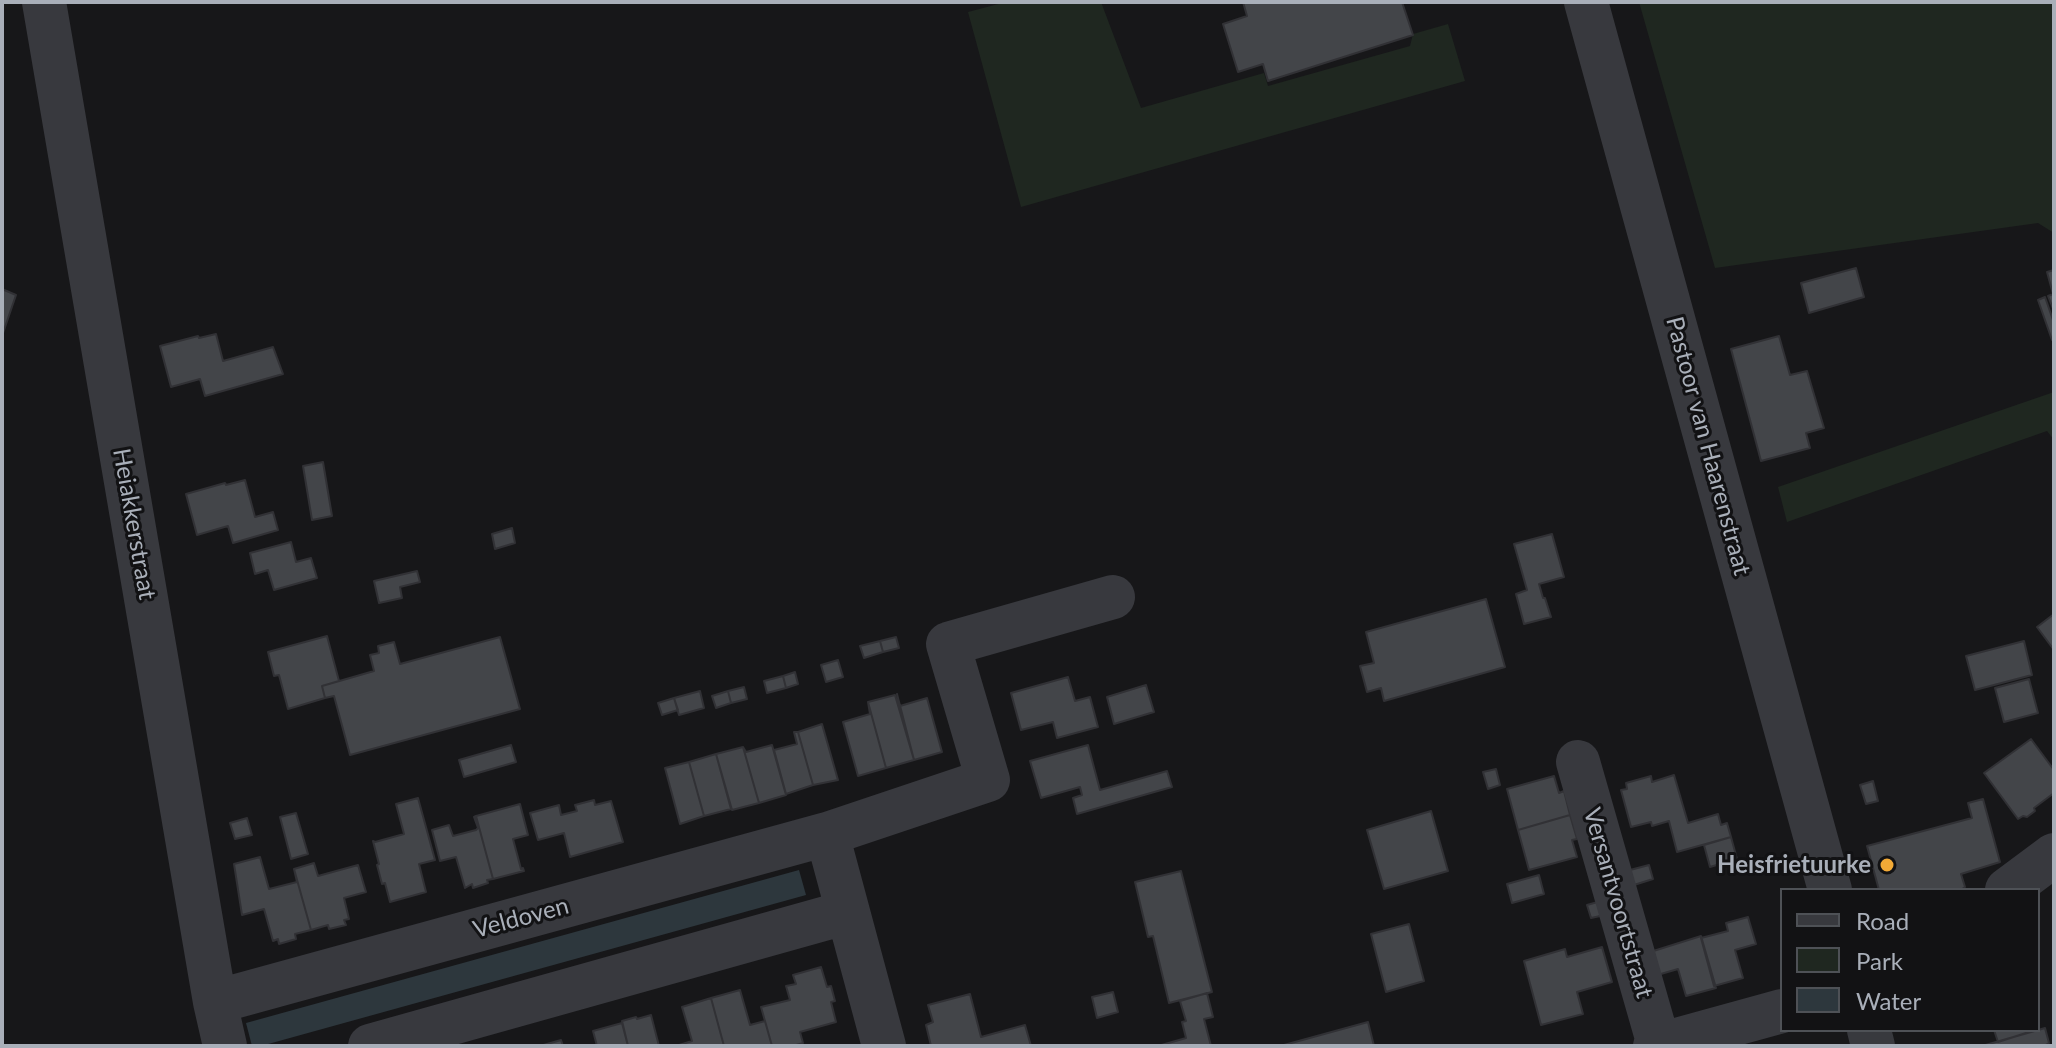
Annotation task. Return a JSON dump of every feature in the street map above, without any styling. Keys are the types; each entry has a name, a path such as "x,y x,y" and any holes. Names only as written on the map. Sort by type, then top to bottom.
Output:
{"street":[{"name":"Heiakkerstraat","path":"44,2 225,1046"},
{"name":"Pastoor van Haarenstraat","path":"1586,2 1829,888"},
{"name":"Veldoven","path":"215,1002 827,834 988,780 948,644 1113,597"},
{"name":"Versantvoortstraat","path":"1578,762 1657,1046 1780,1012"},
{"path":"827,834 884,1046"},
{"path":"2010,888 2054,855"},
{"path":"370,1046 848,912"}],"green space":[{"path":"1006,2 1101,2 1141,108 1264,73 1268,86 1410,46 1413,34 1448,24 1465,81 1021,207 968,12"},
{"path":"1639,2 2054,2 2054,233 2038,223 1715,268"},
{"path":"2054,392 2054,440 2047,431 1787,522 1778,487"}],"water":[{"path":"799,870 806,895 252,1046 246,1023"}],"building":[{"path":"1243,2 1402,2 1413,35 1268,81 1263,64 1238,72 1223,24 1247,16"},
{"path":"1856,268 1864,297 1809,313 1801,283"},
{"path":"2054,270 2054,311 2048,296 2053,294 2047,272"},
{"path":"2,289 16,295 2,336"},
{"path":"2045,297 2054,323 2054,340 2038,300"},
{"path":"216,334 223,361 273,347 283,374 205,396 200,379 171,387 160,346"},
{"path":"1779,336 1790,375 1807,371 1824,428 1806,433 1810,448 1761,461 1731,349"},
{"path":"323,462 332,516 312,520 303,466"},
{"path":"245,480 255,517 273,512 278,530 233,543 228,526 197,535 186,494"},
{"path":"512,528 515,543 495,549 492,534"},
{"path":"1552,534 1564,577 1539,584 1551,617 1524,624 1516,594 1527,590 1514,544"},
{"path":"291,542 296,562 311,558 317,578 274,590 268,570 255,574 250,553"},
{"path":"417,571 420,582 400,587 402,598 379,603 374,581"},
{"path":"1486,599 1505,667 1384,701 1381,688 1367,692 1360,666 1374,663 1366,632"},
{"path":"2054,614 2054,650 2037,627"},
{"path":"327,636 339,681 322,686 325,698 288,709 279,675 274,676 268,652"},
{"path":"500,637 520,709 350,755 334,696 325,698 322,686 374,671 370,655 379,653 378,646 394,642 400,664"},
{"path":"896,637 899,648 883,652 880,641"},
{"path":"880,641 883,652 864,658 860,646"},
{"path":"2024,641 2032,675 1975,690 1966,656"},
{"path":"838,660 843,677 826,682 821,665"},
{"path":"795,672 798,684 786,688 783,676"},
{"path":"783,676 786,688 767,693 764,681"},
{"path":"1068,677 1075,701 1090,697 1098,727 1057,738 1053,722 1021,730 1011,693"},
{"path":"2029,679 2038,713 2004,722 1995,688"},
{"path":"1146,685 1154,712 1114,724 1107,697"},
{"path":"744,687 747,699 731,703 728,691"},
{"path":"700,691 704,708 679,715 674,698"},
{"path":"728,691 731,703 716,708 712,696"},
{"path":"895,695 914,760 886,768 868,702"},
{"path":"674,698 678,710 662,715 658,703"},
{"path":"927,698 942,752 914,760 900,706"},
{"path":"868,702 886,768 858,776 843,722 870,714"},
{"path":"822,724 838,780 813,785 798,732"},
{"path":"794,732 798,732 813,785 786,794 774,750 797,744"},
{"path":"2031,739 2054,770 2054,793 2027,817 2018,819 1984,773"},
{"path":"511,745 516,762 464,777 459,760"},
{"path":"772,745 786,795 759,803 743,747 746,752"},
{"path":"1088,745 1100,790 1167,771 1172,787 1077,814 1073,798 1082,795 1080,787 1041,798 1030,761"},
{"path":"743,747 759,803 732,810 716,754"},
{"path":"716,754 731,809 704,816 689,762"},
{"path":"689,762 704,816 680,824 665,768"},
{"path":"1496,769 1500,785 1488,789 1483,772"},
{"path":"1674,775 1688,823 1718,814 1721,825 1727,823 1731,837 1677,852 1669,821 1631,827 1621,790 1627,789 1626,783 1651,776 1652,782"},
{"path":"1554,776 1559,793 1564,791 1570,815 1518,830 1507,789"},
{"path":"1873,781 1878,801 1866,804 1860,785"},
{"path":"418,798 435,860 419,864 426,892 390,902 385,883 382,884 373,841 404,834 396,804"},
{"path":"1983,799 2000,862 1961,874 1964,888 1878,888 1867,846 1972,818 1968,803"},
{"path":"594,800 595,805 611,801 623,842 570,857 564,833 538,840 530,813 559,805 561,815 577,811 575,805"},
{"path":"520,804 528,835 513,839 524,871 493,879 476,816"},
{"path":"1431,811 1448,871 1384,889 1367,830"},
{"path":"296,813 308,854 291,859 280,817"},
{"path":"1570,815 1577,839 1572,840 1577,857 1529,870 1518,830"},
{"path":"476,816 493,879 473,888 472,884 465,888 456,857 440,861 432,830 449,825 453,836 476,830"},
{"path":"247,818 252,835 235,839 230,823"},
{"path":"1731,837 1737,859 1710,867 1704,845"},
{"path":"260,857 269,889 297,882 294,869 311,930 295,934 296,939 279,944 278,939 273,941 264,909 242,915 234,864"},
{"path":"314,863 318,876 358,865 366,892 344,898 349,919 344,920 346,925 329,929 328,925 311,930 294,869"},
{"path":"1649,865 1653,879 1634,885 1630,870"},
{"path":"1181,871 1212,992 1169,1003 1153,936 1148,937 1135,882"},
{"path":"1539,875 1544,894 1512,903 1507,884"},
{"path":"1601,901 1605,915 1591,918 1587,905"},
{"path":"1748,917 1756,944 1735,950 1743,978 1714,986 1701,938 1728,931 1726,923"},
{"path":"1409,924 1424,981 1386,992 1371,934"},
{"path":"1701,936 1716,988 1686,996 1678,969 1654,976 1647,953"},
{"path":"1602,947 1612,982 1577,992 1583,1014 1541,1025 1524,961 1565,949 1567,957"},
{"path":"821,967 827,987 831,986 836,1022 800,1032 803,1043 772,1046 761,1007 790,1000 786,986 796,984 793,975"},
{"path":"740,990 750,1025 765,1021 772,1046 724,1046 711,998"},
{"path":"1113,992 1118,1012 1097,1018 1092,997"},
{"path":"1207,993 1213,1017 1204,1019 1211,1046 1158,1046 1186,1038 1182,1022 1186,1021 1180,1001"},
{"path":"970,994 981,1037 1025,1025 1031,1046 931,1046 926,1025 933,1022 928,1005"},
{"path":"711,998 724,1046 676,1046 692,1041 682,1007"},
{"path":"651,1015 659,1046 628,1046 622,1021"},
{"path":"1368,1022 1374,1046 1284,1045"},
{"path":"622,1023 628,1046 597,1046 593,1031"},
{"path":"2045,1028 2049,1043 2044,1046 1982,1046 2040,1032"},
{"path":"1995,1032 2029,1032 1998,1042"},
{"path":"561,1040 563,1046 540,1046"}],"place":[{"name":"Heisfrietuurke","path":"1887,865"}]}
